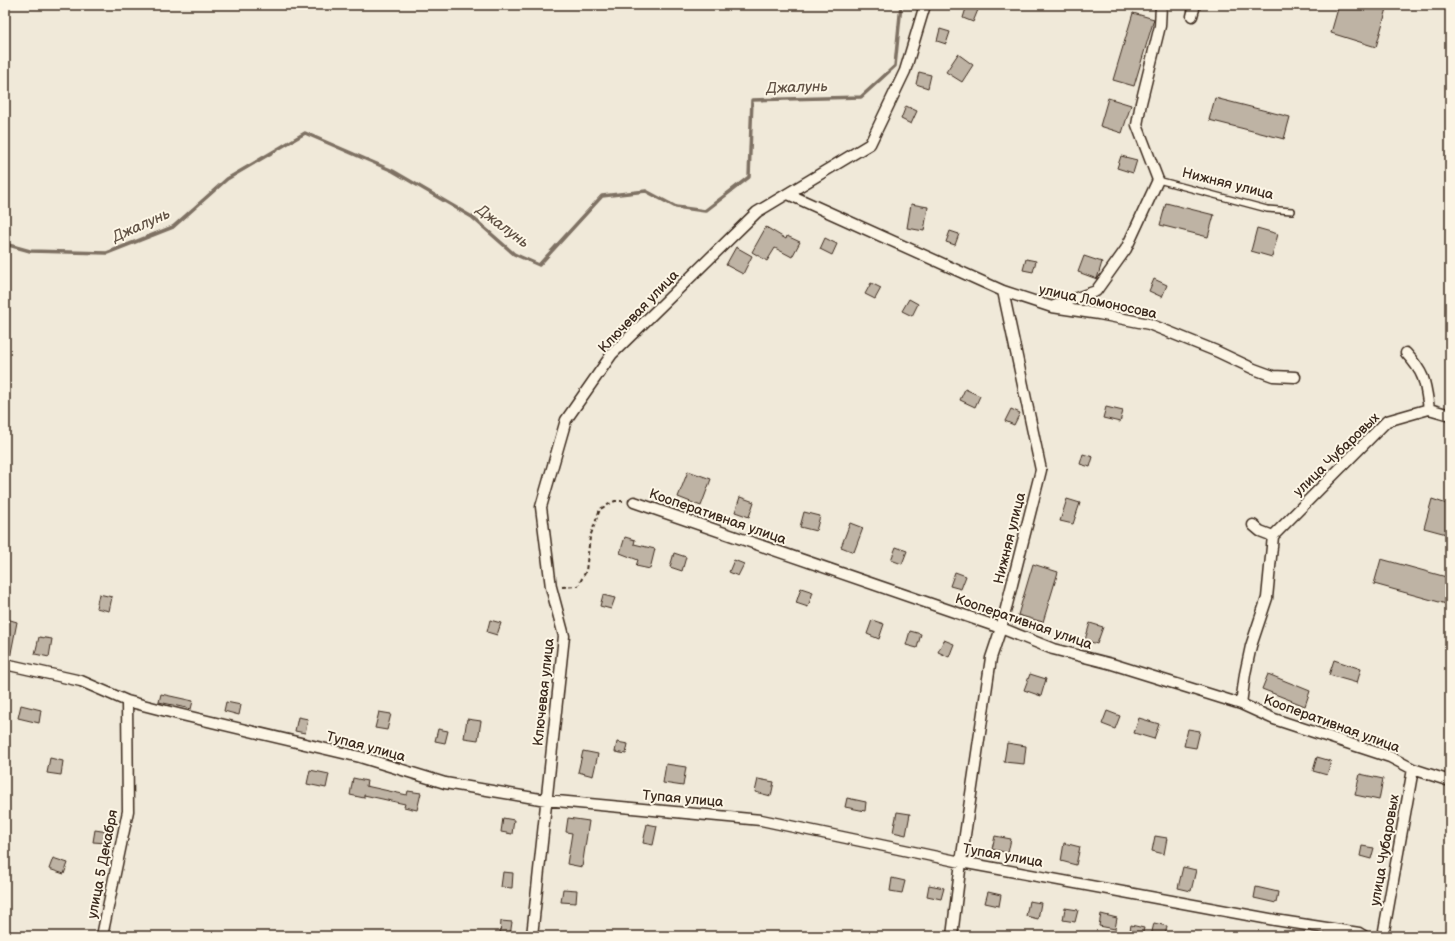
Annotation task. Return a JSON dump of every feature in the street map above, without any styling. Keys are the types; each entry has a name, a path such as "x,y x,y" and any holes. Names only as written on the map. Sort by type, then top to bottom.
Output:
{"street":[{"name":"Ключевая улица","path":"532,936 564,636 551,587 541,507 566,420 612,354 757,212 870,144 905,71 925,5"},
{"path":"1052,307 1096,291 1126,249 1158,180 1137,125 1160,26 1162,5"},
{"path":"1192,16 1195,5"},
{"name":"улица Ломоносова","path":"788,194 1003,291 1052,307 1099,314 1149,324 1216,351 1272,376 1295,377"},
{"name":"Нижняя улица","path":"952,936 961,862 991,658 1041,470 1003,291"},
{"path":"1406,353 1418,366 1425,381 1429,409 1450,415"},
{"name":"улица Чубаровых","path":"1273,536 1387,421 1429,409"},
{"name":"Кооперативная улица","path":"634,502 1000,628 1053,649 1112,664 1241,704 1274,719 1390,757 1413,769 1450,781"},
{"path":"1241,704 1251,646 1267,598 1273,536 1260,531 1253,525"},
{"name":"Тупая улица","path":"5,664 81,681 127,701 360,757 445,783 546,800 761,820 961,862 1275,920 1359,933 1364,936"},
{"name":"улица 5 Декабря","path":"102,936 128,811 127,701"},
{"name":"улица Чубаровых","path":"1383,936 1413,769"}],"lane":[{"name":"Нижняя улица","path":"1158,180 1268,209 1292,211"}],"path":[{"path":"551,587 578,586 586,571 590,537 600,509 615,501 634,502"}],"building":[{"path":"967,5 980,5 973,22 963,18"},
{"path":"1339,5 1388,5 1376,47 1331,33"},
{"path":"1133,13 1154,19 1134,86 1113,80"},
{"path":"940,29 950,32 946,44 937,41"},
{"path":"958,54 973,65 962,82 946,72"},
{"path":"919,72 931,75 928,88 916,84"},
{"path":"1108,98 1131,105 1122,133 1100,126"},
{"path":"1215,98 1290,117 1284,139 1209,120"},
{"path":"906,106 917,111 911,124 901,119"},
{"path":"1121,156 1137,160 1133,173 1117,168"},
{"path":"1166,203 1214,215 1208,237 1160,225"},
{"path":"911,204 928,207 924,231 907,228"},
{"path":"766,227 786,239 787,236 800,242 792,257 775,248 767,261 752,252"},
{"path":"1257,228 1278,234 1272,257 1251,251"},
{"path":"950,231 959,234 955,245 946,242"},
{"path":"825,238 837,244 832,255 820,249"},
{"path":"736,247 752,256 743,274 726,265"},
{"path":"1084,256 1102,262 1097,279 1078,272"},
{"path":"1026,259 1036,261 1033,272 1023,270"},
{"path":"1154,279 1167,285 1162,297 1149,291"},
{"path":"871,283 881,288 875,299 865,294"},
{"path":"909,299 918,304 912,316 902,311"},
{"path":"965,389 980,396 975,407 960,400"},
{"path":"1106,407 1123,411 1120,422 1103,418"},
{"path":"1011,409 1020,413 1014,425 1005,421"},
{"path":"1083,454 1093,457 1090,467 1080,464"},
{"path":"688,471 711,479 701,506 678,497"},
{"path":"740,497 754,502 749,517 735,512"},
{"path":"1067,499 1080,503 1073,524 1060,521"},
{"path":"1432,499 1450,505 1450,535 1424,528"},
{"path":"804,512 820,516 816,531 800,527"},
{"path":"850,523 863,528 854,552 841,547"},
{"path":"625,537 635,540 634,544 655,549 650,569 636,566 638,560 620,553"},
{"path":"896,547 907,551 902,564 891,560"},
{"path":"674,553 686,557 682,571 670,567"},
{"path":"1381,559 1450,578 1450,605 1374,584"},
{"path":"734,560 744,564 738,576 729,572"},
{"path":"1033,564 1058,572 1043,622 1018,615"},
{"path":"955,572 966,576 961,589 950,586"},
{"path":"801,588 813,592 808,607 796,603"},
{"path":"99,594 112,597 109,611 96,608"},
{"path":"603,595 615,598 611,609 600,606"},
{"path":"7,619 17,622 10,658 5,658 5,629"},
{"path":"490,620 501,623 497,635 487,632"},
{"path":"872,620 884,624 879,639 867,634"},
{"path":"1090,623 1103,627 1097,644 1085,640"},
{"path":"910,631 921,634 917,648 906,645"},
{"path":"39,637 52,639 49,657 35,654"},
{"path":"944,640 954,644 949,657 938,652"},
{"path":"1334,660 1361,669 1357,683 1329,675"},
{"path":"1030,674 1046,679 1041,696 1024,690"},
{"path":"1268,674 1310,691 1305,706 1262,689"},
{"path":"161,694 193,701 191,709 159,702"},
{"path":"226,702 241,705 239,715 224,711"},
{"path":"21,705 41,710 39,723 18,718"},
{"path":"1107,711 1120,716 1115,729 1102,724"},
{"path":"379,712 391,714 387,730 375,728"},
{"path":"298,717 308,719 305,733 295,731"},
{"path":"1139,718 1159,724 1154,739 1134,733"},
{"path":"467,719 481,721 478,740 464,738"},
{"path":"438,729 448,731 445,743 435,741"},
{"path":"1188,729 1200,731 1196,748 1184,746"},
{"path":"617,742 628,744 626,754 615,752"},
{"path":"1007,743 1026,746 1024,764 1004,762"},
{"path":"583,751 598,754 593,776 578,772"},
{"path":"1317,757 1331,761 1327,775 1313,771"},
{"path":"50,758 63,761 61,775 47,773"},
{"path":"666,764 686,767 683,786 663,783"},
{"path":"310,770 329,774 326,788 307,784"},
{"path":"1360,774 1383,779 1379,800 1355,795"},
{"path":"353,778 367,781 366,786 407,795 408,791 421,793 417,810 404,807 405,804 364,795 364,798 350,795"},
{"path":"758,779 774,782 771,796 755,792"},
{"path":"847,798 866,802 865,811 845,807"},
{"path":"897,812 910,814 906,835 893,832"},
{"path":"503,818 514,820 512,834 501,832"},
{"path":"568,818 589,821 582,867 567,864 572,833 566,832"},
{"path":"647,824 657,826 653,845 643,843"},
{"path":"95,830 108,832 106,843 93,842"},
{"path":"995,836 1011,839 1008,853 992,849"},
{"path":"1155,836 1167,838 1164,854 1152,851"},
{"path":"1064,843 1080,847 1076,865 1061,861"},
{"path":"1362,846 1374,848 1371,859 1360,856"},
{"path":"53,858 68,863 64,874 49,869"},
{"path":"1183,867 1196,870 1191,891 1178,888"},
{"path":"503,872 513,873 512,888 501,887"},
{"path":"892,878 905,881 902,893 890,891"},
{"path":"929,885 944,888 941,899 927,896"},
{"path":"1256,887 1278,892 1276,903 1254,898"},
{"path":"563,889 577,890 576,903 561,902"},
{"path":"988,892 1001,895 999,906 985,903"},
{"path":"1029,901 1041,903 1038,919 1026,916"},
{"path":"1065,908 1078,910 1075,922 1063,920"},
{"path":"1101,914 1117,918 1115,929 1099,926"},
{"path":"501,921 512,922 510,936 500,935"},
{"path":"1154,923 1167,926 1165,936 1151,936"},
{"path":"1131,925 1144,928 1142,936 1129,936"}],"waterway":[{"name":"Джалунь","path":"5,244 30,251 107,253 173,227 227,179 305,133 393,171 472,217 514,254 539,265 602,196 646,191 676,207 705,211 749,177 752,100 861,97 895,66 901,5"}]}
